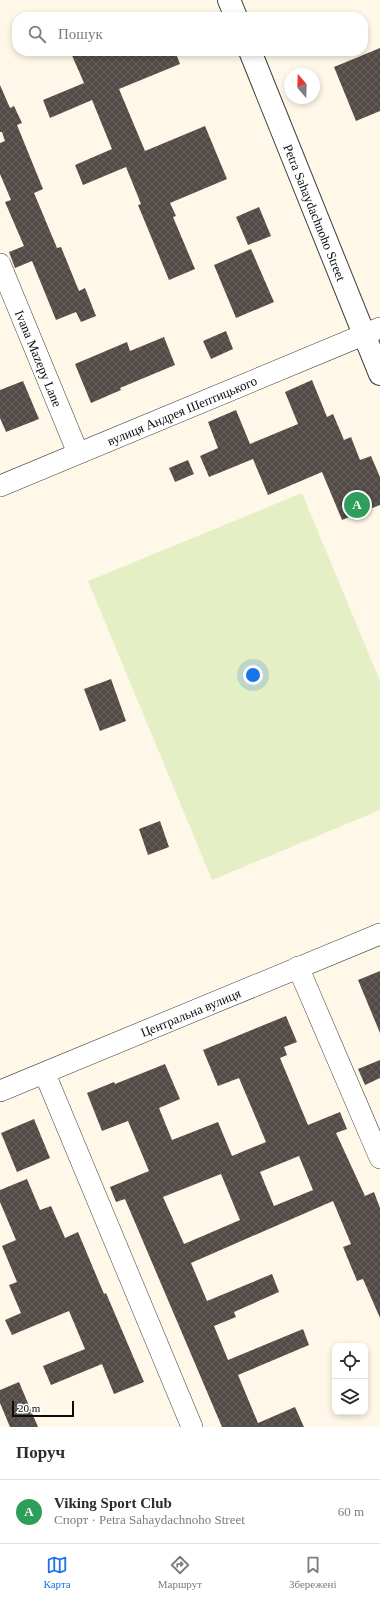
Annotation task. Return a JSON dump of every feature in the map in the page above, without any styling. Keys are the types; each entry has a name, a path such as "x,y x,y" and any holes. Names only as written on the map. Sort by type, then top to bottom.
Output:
{"street":[{"path":"229,0 234,12"},
{"name":"Petra Sahaydachnoho Street","path":"252,56 372,331 380,374"},
{"name":"Ivana Mazepy Lane","path":"0,264 78,453"},
{"name":"вулиця Андрея Шептицького","path":"0,486 372,331"},
{"name":"Центральна вулиця","path":"0,1091 45,1074 380,934"},
{"path":"298,967 380,1158"},
{"path":"45,1074 192,1427"}],"green space":[{"path":"302,493 380,681 380,810 212,880 88,581"}],"building":[{"path":"380,48 380,111 356,121 334,67 361,56 368,56 368,53"},
{"path":"72,56 177,56 180,64 119,89 145,151 205,126 227,179 170,203 176,216 173,217 195,269 169,280 138,205 141,204 126,167 83,185 75,165 112,149 92,100 50,118 43,100 84,83"},
{"path":"0,85 10,108 14,106 22,123 17,125 43,189 34,193 57,248 61,247 79,291 85,288 96,316 81,322 76,312 56,320 32,261 15,268 9,252 24,246 5,202 11,200 0,174 0,143 5,141 2,132 0,132"},
{"path":"259,207 271,236 248,245 236,217"},
{"path":"251,249 274,302 236,318 214,265"},
{"path":"226,331 233,349 211,359 203,341"},
{"path":"164,337 175,365 120,388 121,390 91,403 75,364 127,342 130,351"},
{"path":"312,380 327,417 333,414 344,440 351,437 360,460 371,456 380,477 380,505 342,520 322,472 268,495 253,459 209,477 200,456 218,448 208,422 236,410 250,444 298,424 285,392"},
{"path":"23,381 39,419 6,432 0,418 0,390"},
{"path":"188,460 194,474 175,482 169,468"},
{"path":"111,679 126,721 100,731 84,689"},
{"path":"160,821 169,847 148,855 139,829"},
{"path":"380,971 380,1033 358,980"},
{"path":"286,1016 297,1042 284,1047 287,1055 280,1058 308,1125 340,1112 347,1129 336,1133 365,1196 374,1192 380,1208 380,1318 363,1279 357,1281 343,1247 351,1244 333,1201 191,1263 207,1301 272,1274 279,1292 234,1312 236,1317 214,1326 228,1360 303,1329 309,1345 238,1375 258,1423 295,1407 304,1427 222,1427 125,1199 116,1202 110,1187 149,1171 128,1121 102,1131 87,1093 114,1082 115,1084 165,1064 180,1099 159,1108 172,1140 218,1122 232,1156 266,1142 239,1078 218,1086 203,1050","holes":["299,1156 313,1190 274,1206 260,1172","221,1174 240,1220 184,1244 163,1197"]},
{"path":"380,1060 380,1078 365,1085 358,1069"},
{"path":"34,1119 50,1158 17,1172 1,1133"},
{"path":"27,1179 40,1210 51,1206 65,1238 78,1232 144,1382 114,1394 102,1364 51,1385 43,1366 85,1349 69,1311 12,1335 5,1320 21,1313 9,1285 17,1282 2,1246 16,1240 0,1202 0,1190"},
{"path":"19,1382 38,1427 10,1427 0,1403 0,1390"}],"place":[{"name":"Viking Sport Club","path":"357,505"}]}
